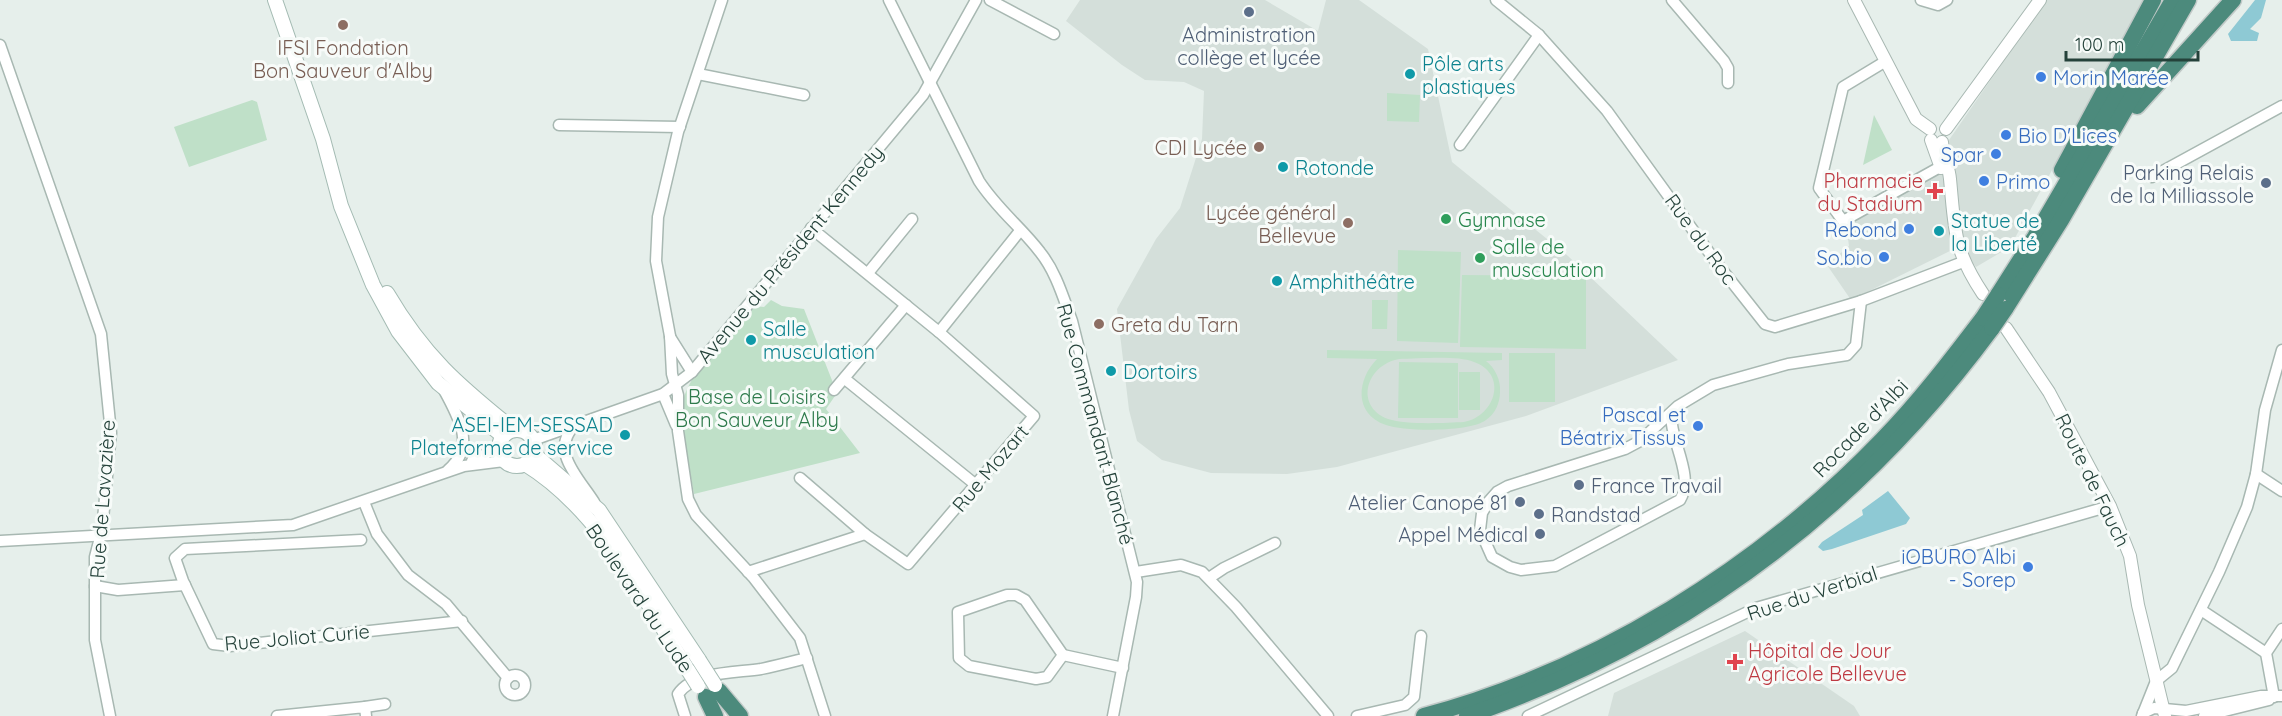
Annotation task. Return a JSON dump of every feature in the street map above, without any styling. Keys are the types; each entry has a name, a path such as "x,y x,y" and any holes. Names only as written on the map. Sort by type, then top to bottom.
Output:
{"highway":[{"path":"2035,237 2037,221 2061,171 2153,0"},
{"name":"Rocade d'Albi","path":"1467,716 1574,674 1633,645 1685,615 1750,571 1818,518 1892,449 1929,408 1994,325 1995,299 2035,237 2172,0"},
{"name":"Rocade d'Albi","path":"1995,299 2041,254 2188,0"},
{"path":"2104,145 2116,138 2144,95 2233,0"},
{"name":"Rocade d'Albi","path":"1424,716 1500,691 1602,646 1697,592 1753,553 1814,504 1882,440 1928,388 1994,325"},
{"path":"710,690 715,716"},
{"path":"710,690 740,716"}],"main road":[{"path":"274,0 320,131 341,206 373,285 398,331 441,385 505,438"},
{"path":"359,248 401,317 433,359 505,438 504,461 514,466 525,464 534,447 526,432 505,438"},
{"name":"Boulevard du Lude","path":"534,447 599,510 699,660 719,716"},
{"name":"Boulevard du Lude","path":"525,464 543,476 584,513 630,575 688,670 710,690 731,716"}],"street":[{"path":"722,0 680,127 658,217 656,241 658,279 670,336 670,356 679,406 678,431 688,499 696,515 748,572 797,633 825,716"},
{"name":"Rue Commandant Blanché","path":"889,0 979,182 991,200 1042,255 1059,285 1072,321 1136,572 1136,597 1113,716"},
{"name":"Avenue du Président Kennedy","path":"534,447 575,425 663,394 692,372 930,85 976,0"},
{"path":"990,0 1054,34"},
{"name":"Rue du Roc","path":"1496,0 1539,35 1607,111 1716,262 1765,324 1775,327 1861,301 1963,262"},
{"path":"1672,0 1724,61 1728,68 1728,83"},
{"path":"1854,0 1916,119 1934,137 1950,180 1954,235 1963,262 1995,299"},
{"path":"1921,0 1938,5 1947,0"},
{"path":"1951,201 1940,167 1934,137 1938,125 1946,129 2040,0"},
{"path":"1460,145 1539,35"},
{"name":"Rue de Lavazière","path":"0,45 101,334 111,433 103,520 95,557 95,640 110,716"},
{"path":"1886,61 1843,87 1819,188 1843,221 1940,167"},
{"path":"698,74 804,95"},
{"path":"2152,177 2282,106"},
{"path":"559,125 680,127"},
{"path":"868,273 912,219"},
{"path":"811,228 939,332 1019,232"},
{"path":"1671,414 1672,436 1685,486 1680,500 1555,566 1521,570 1501,563 1487,551 1480,530 1482,513 1497,492 1625,449 1640,441 1678,406 1713,386 1788,364 1847,356 1856,345 1861,301"},
{"path":"834,390 906,305"},
{"name":"Route de Fauch","path":"1994,325 2049,392 2110,506 2130,556 2164,712"},
{"name":"Rue Mozart","path":"800,478 865,534 908,564 1034,416 939,332"},
{"path":"670,336 692,372"},
{"path":"2143,714 2156,681 2172,668 2247,507 2256,474 2265,410 2282,350"},
{"path":"845,379 975,484"},
{"path":"441,385 460,418 464,436 459,458 443,474"},
{"path":"663,394 678,431"},
{"name":"Boulevard du Lude","path":"575,425 566,437 564,451 567,461 599,510"},
{"path":"0,541 98,538 293,525 464,466 505,438"},
{"path":"464,466 504,461"},
{"path":"2256,474 2282,491"},
{"path":"364,502 377,534 408,575 446,604 508,678"},
{"name":"Rue du Verbial","path":"1528,716 1756,608 2110,506"},
{"path":"261,528 261,546"},
{"path":"748,572 865,534"},
{"path":"95,586 118,590 185,585 175,558 185,549 361,540"},
{"path":"1209,578 1224,568 1275,543"},
{"path":"1136,572 1181,565 1194,567 1209,578 1328,716"},
{"name":"Rue Joliot Curie","path":"185,585 213,644 222,645 462,621"},
{"path":"1063,655 1050,674 1042,679 963,664 958,652 958,612 1007,595 1016,595 1024,600 1063,655 1123,668"},
{"path":"2201,610 2266,653 2278,696"},
{"path":"2266,653 2282,629"},
{"path":"1358,716 1405,705 1414,697 1421,636"},
{"path":"685,716 678,694 684,685 722,673 761,669 807,658"},
{"path":"2143,714 2154,708 2164,712 2186,711 2261,696 2278,696"},
{"path":"2204,716 2262,704 2278,696"},
{"path":"277,716 365,711 385,704"}],"shaded area":[{"name":"Lycée général Bellevue","path":"1080,0 1265,0 1318,31 1326,0 1359,0 1428,49 1452,162 1568,256 1678,360 1526,416 1337,467 1287,474 1211,473 1162,460 1137,441 1129,410 1117,309 1156,239 1180,208 1202,139 1204,91 1184,82 1145,80 1122,65 1066,21"},
{"path":"2046,0 2145,0 2010,247 1976,267 1960,246 1851,300 1827,265 1849,246 1845,216 1931,166"},
{"name":"Hôpital de Jour Agricole Bellevue","path":"1745,631 1854,706 1860,716 1608,716 1614,693"}],"green space":[{"path":"1387,93 1420,95 1419,122 1387,121"},
{"path":"252,100 257,102 267,140 189,167 174,127"},
{"path":"1874,115 1892,150 1863,165"},
{"path":"1398,250 1461,252 1458,343 1397,341"},
{"path":"1462,275 1586,276 1586,349 1460,347"},
{"name":"Base de Loisirs Bon Sauveur Alby","path":"771,300 782,306 804,309 837,393 826,409 860,453 694,494 682,424 683,402 687,390 713,351 755,306 764,307"},
{"path":"1372,300 1388,300 1387,329 1372,329"},
{"path":"1327,350 1502,353 1502,360 1486,361 1495,371 1498,379 1499,400 1492,415 1478,424 1467,427 1438,430 1408,429 1386,425 1375,420 1363,405 1362,386 1365,376 1377,359 1327,358","holes":["1448,358 1474,362 1485,368 1491,376 1494,394 1490,404 1484,412 1464,422 1415,423 1388,419 1377,413 1371,405 1368,386 1379,369 1399,359"]},
{"path":"1509,353 1555,353 1555,402 1509,402"},
{"path":"1399,362 1458,363 1458,418 1398,418"},
{"path":"1459,372 1480,372 1480,410 1459,410"}],"water":[{"path":"2255,0 2266,0 2261,18 2250,29 2259,33 2257,41 2231,41 2228,34"},
{"path":"1888,491 1910,518 1906,524 1832,549 1823,551 1818,547 1863,515 1862,510"}],"place":[{"name":"Administration collège et lycée","path":"1249,12"},
{"name":"IFSI Fondation Bon Sauveur d'Alby","path":"343,25"},
{"name":"Pôle arts plastiques","path":"1410,74"},
{"name":"Morin Marée","path":"2041,77"},
{"name":"Bio D'Lices","path":"2006,135"},
{"name":"CDI Lycée","path":"1259,147"},
{"name":"Spar","path":"1996,154"},
{"name":"Rotonde","path":"1283,167"},
{"name":"Primo","path":"1984,181"},
{"name":"Parking Relais de la Milliassole","path":"2266,183"},
{"name":"Pharmacie du Stadium","path":"1935,191"},
{"name":"Gymnase","path":"1446,219"},
{"name":"Lycée général Bellevue","path":"1348,223"},
{"name":"Rebond","path":"1909,229"},
{"name":"Statue de la Liberté","path":"1939,231"},
{"name":"So.bio","path":"1884,257"},
{"name":"Salle de musculation","path":"1480,258"},
{"name":"Amphithéâtre","path":"1277,281"},
{"name":"Greta du Tarn","path":"1099,324"},
{"name":"Salle musculation","path":"751,340"},
{"name":"Dortoirs","path":"1111,371"},
{"name":"Pascal et Béatrix Tissus","path":"1698,426"},
{"name":"ASEI-IEM-SESSAD Plateforme de service","path":"625,435"},
{"name":"France Travail","path":"1579,485"},
{"name":"Atelier Canopé 81","path":"1520,502"},
{"name":"Randstad","path":"1539,514"},
{"name":"Appel Médical","path":"1540,534"},
{"name":"iOBURO Albi - Sorep","path":"2028,567"},
{"name":"Hôpital de Jour Agricole Bellevue","path":"1735,662"}]}
